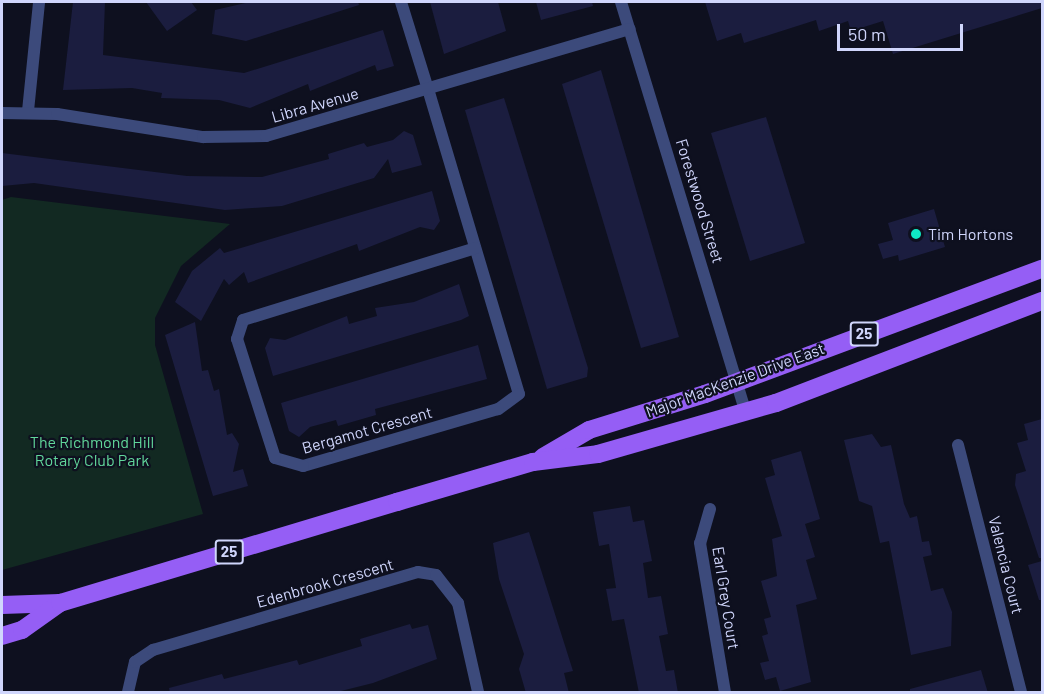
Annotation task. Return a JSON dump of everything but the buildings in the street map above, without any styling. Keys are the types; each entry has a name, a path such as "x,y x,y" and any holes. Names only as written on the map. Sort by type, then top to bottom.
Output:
{"main road":[{"name":"Major MacKenzie Drive East","path":"533,462 589,430 737,381 1042,269"},
{"name":"Major MacKenzie Drive East","path":"2,605 60,603 533,462 598,454 746,411 869,371 1042,301"},
{"name":"Major MacKenzie Drive East","path":"2,636 22,630 60,603"}],"street":[{"path":"28,111 39,2"},
{"name":"Bergamot Crescent","path":"401,2 519,394 498,409 303,466 275,458 237,339 243,320 475,248"},
{"name":"Forestwood Street","path":"621,2 746,411"},
{"name":"Libra Avenue","path":"2,113 28,111 233,139 266,136 630,29"},
{"name":"Valencia Court","path":"958,445 1021,693"},
{"name":"Earl Grey Court","path":"710,509 700,543 725,693"},
{"name":"Edenbrook Crescent","path":"128,693 135,662 153,650 418,572 436,575 458,603 478,693"}],"green space":[{"name":"The Richmond Hill Rotary Club Park","path":"11,197 230,224 181,266 155,318 155,345 203,514 2,570 2,200"}],"place":[{"name":"Tim Hortons","path":"916,234"}]}
